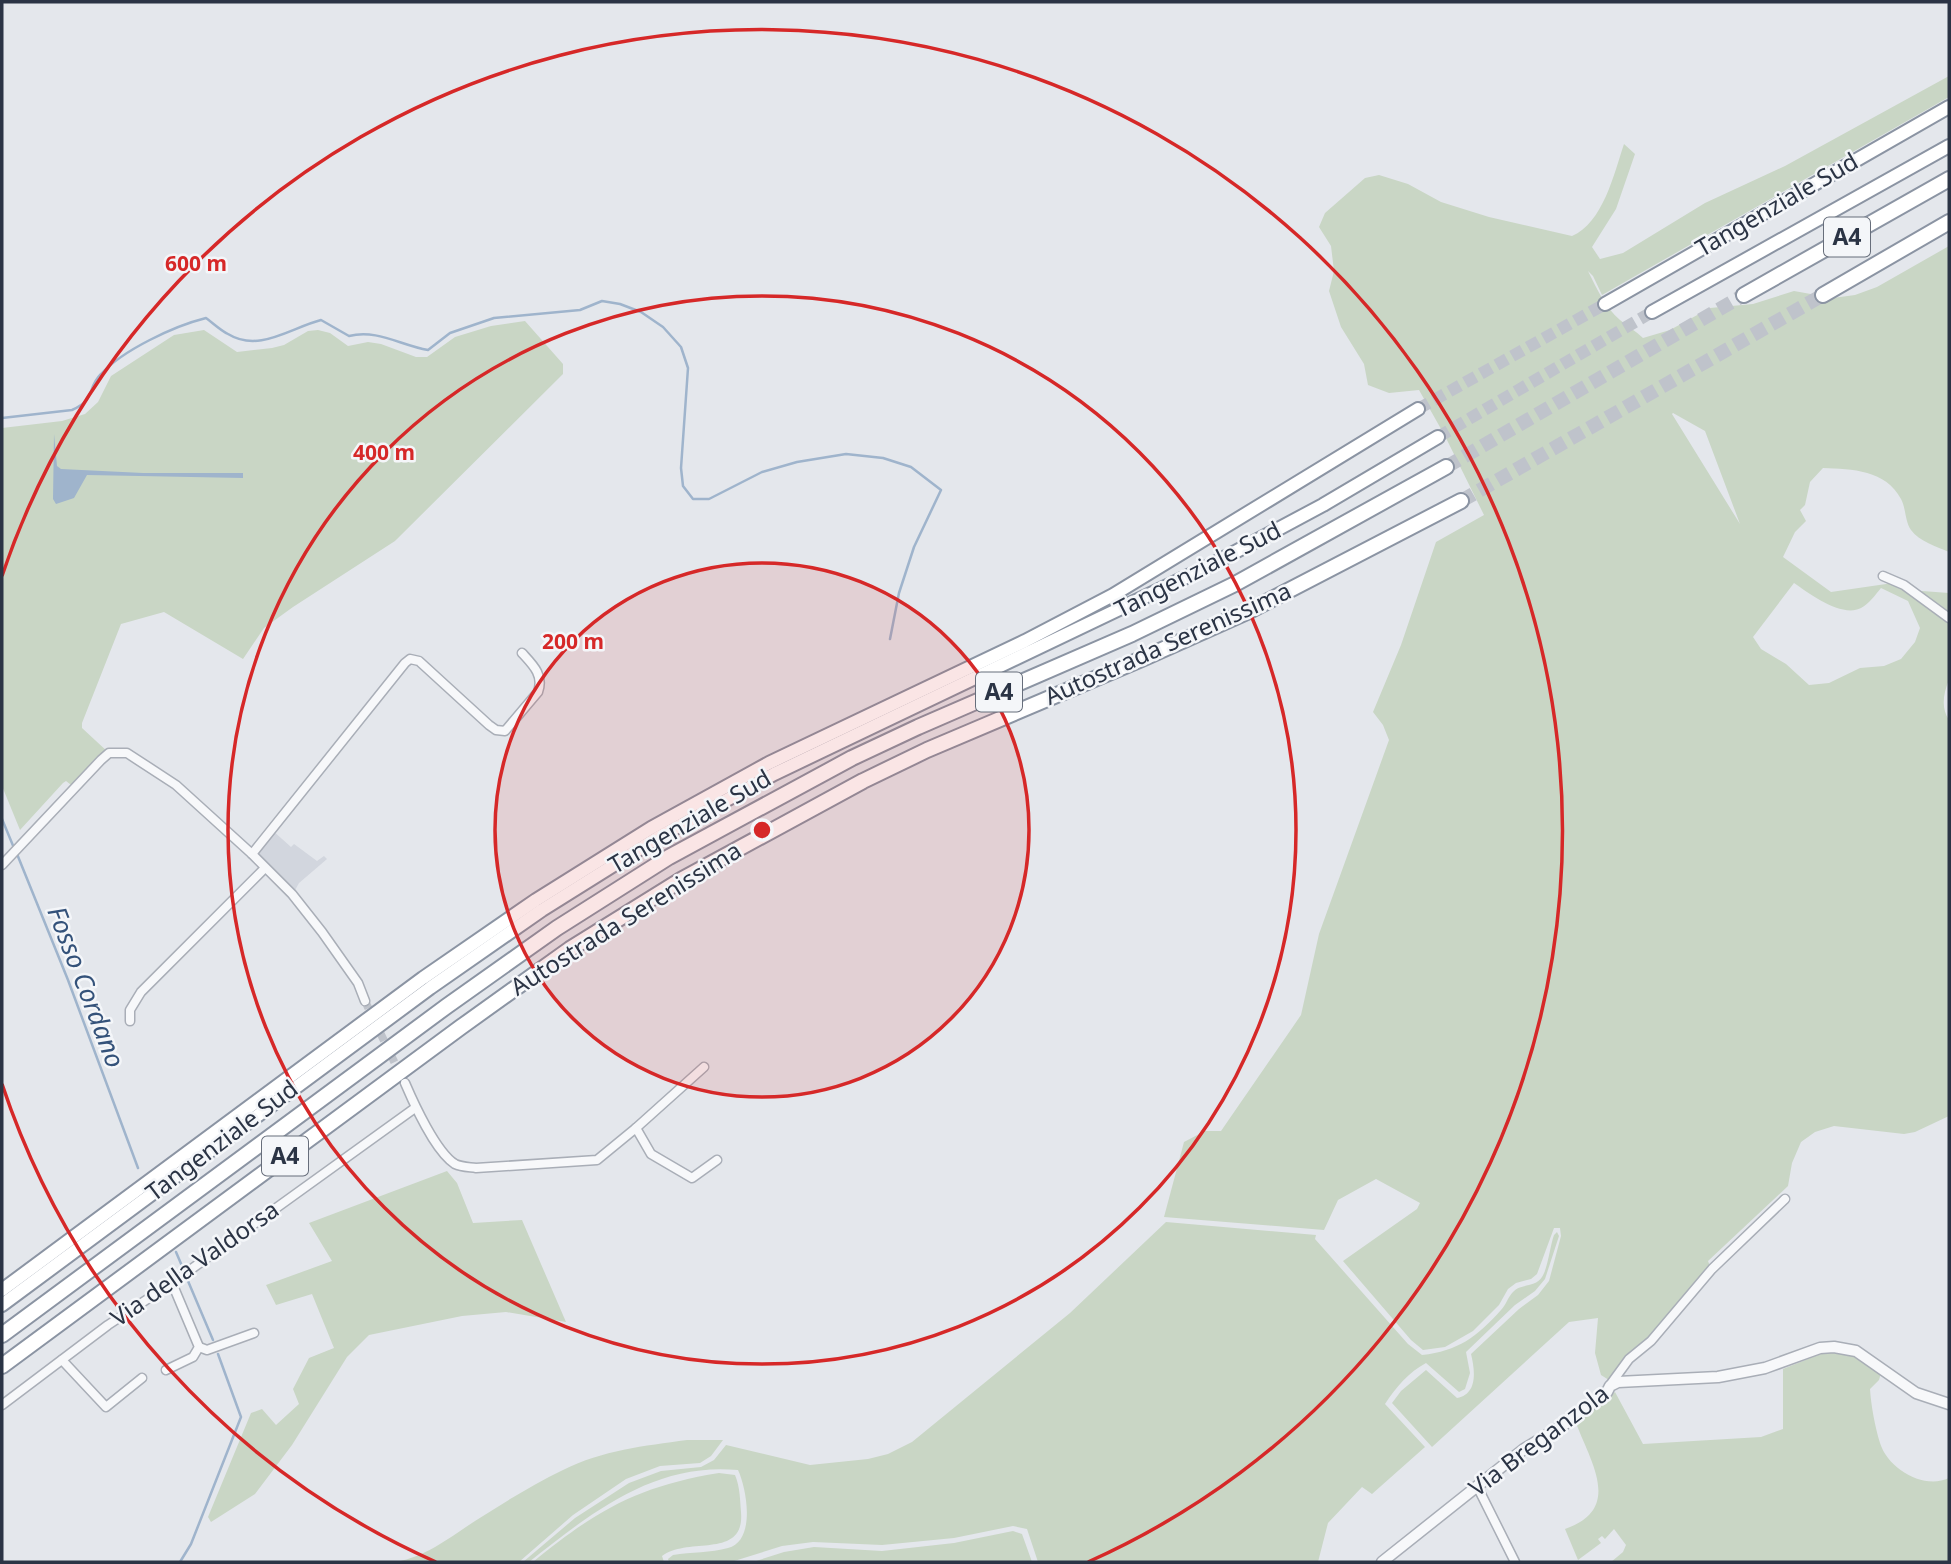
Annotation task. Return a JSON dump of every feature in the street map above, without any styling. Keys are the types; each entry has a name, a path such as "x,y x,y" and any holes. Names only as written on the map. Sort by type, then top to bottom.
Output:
{"highway":[{"name":"Tangenziale Sud","path":"1605,304 1949,107"},
{"name":"Tangenziale Sud","path":"1652,312 1949,146"},
{"name":"A4","path":"1744,295 1949,179"},
{"name":"A4","path":"1824,295 1949,222"},
{"name":"Tangenziale Sud","path":"2,1290 423,978 536,900 651,828 769,763 1113,595 1418,409"},
{"name":"Tangenziale Sud","path":"2,1305 430,988 542,910 657,838 786,768 1207,567 1323,505 1438,437"},
{"name":"Autostrada Serenissima","path":"2,1335 447,1006 557,928 669,857 852,758 1132,634 1235,584 1446,467"},
{"name":"Autostrada Serenissima","path":"2,1366 461,1027 570,949 681,880 863,781 928,750 1249,611 1461,501"}],"street":[{"path":"1883,576 1905,585 1949,618"},
{"path":"251,854 410,659 419,661 489,725 496,730 506,731 540,686 539,674 522,653"},
{"path":"5,862 101,760 110,753 121,752 149,766 176,785 292,894 358,983 359,992 365,1001"},
{"path":"130,1021 130,1010 141,992 265,868"},
{"path":"405,1083 415,1108 446,1157 458,1166 476,1168 597,1160 704,1067"},
{"name":"Via della Valdorsa","path":"2,1405 108,1325 172,1283 415,1108"},
{"path":"636,1128 651,1154 692,1178 718,1160"},
{"path":"1610,1386 1629,1359 1651,1340 1712,1269 1785,1199"},
{"path":"172,1283 199,1347 208,1350 254,1333"},
{"path":"166,1370 192,1357 199,1347"},
{"name":"Via Breganzola","path":"1382,1562 1524,1449 1565,1424 1618,1382 1718,1377 1765,1368 1820,1348 1833,1347 1856,1351 1916,1393 1949,1404"},
{"path":"62,1360 106,1407 142,1378"},
{"path":"1477,1486 1515,1562"}],"shaded area":[{"path":"272,830 291,847 294,844 317,861 324,856 327,859 299,883 294,892 254,854"}],"green space":[{"path":"1949,76 1949,97 1602,295 1588,271 1610,309 1643,338 1670,330 1710,308 1753,304 1794,291 1833,298 1855,295 1877,287 1949,246 1949,552 1914,534 1901,499 1887,482 1867,473 1823,468 1810,482 1805,505 1800,510 1806,521 1795,532 1783,557 1831,592 1893,583 1911,596 1922,591 1949,593 1949,680 1944,701 1949,720 1949,1116 1915,1132 1904,1134 1834,1126 1815,1132 1801,1142 1792,1163 1788,1186 1708,1261 1711,1269 1612,1382 1601,1375 1595,1353 1598,1318 1569,1322 1432,1447 1392,1403 1401,1391 1426,1370 1457,1398 1469,1392 1474,1374 1471,1354 1538,1295 1549,1281 1561,1236 1560,1228 1554,1228 1537,1274 1508,1289 1499,1305 1473,1331 1445,1347 1423,1350 1411,1340 1343,1261 1417,1209 1420,1203 1376,1179 1338,1200 1324,1230 1164,1217 1184,1142 1205,1131 1221,1131 1301,1015 1319,934 1389,740 1383,725 1373,712 1401,645 1436,542 1484,515 1419,390 1389,393 1368,385 1364,364 1341,327 1329,291 1334,271 1331,246 1319,227 1325,213 1365,178 1379,175 1408,184 1441,202 1489,217 1572,236 1583,230 1599,209 1624,144 1635,154 1616,209 1592,247 1600,259 1623,253 1705,203 1785,166","holes":["1672,414 1705,431 1740,524","1794,583 1826,603 1845,610 1861,608 1881,588 1908,601 1920,628 1915,642 1901,659 1884,666 1860,668 1829,683 1809,685 1786,664 1761,649 1753,637"]},
{"path":"525,321 563,364 563,374 395,541 264,628 243,659 164,612 121,624 82,723 82,728 109,753 75,788 66,781 63,783 20,830 2,786 2,428 62,421 85,414 98,402 111,376 174,335 204,330 237,352 284,345 308,331 318,330 330,333 348,346 368,342 416,357 427,357 455,337 491,326"},
{"path":"447,1171 457,1183 473,1223 522,1220 566,1322 506,1312 462,1316 369,1335 347,1357 292,1445 255,1494 211,1522 208,1517 251,1413 262,1409 276,1425 299,1404 293,1389 309,1358 334,1348 312,1294 276,1305 266,1285 332,1261 309,1223"},
{"path":"1166,1222 1316,1235 1315,1239 1408,1344 1422,1355 1446,1350 1466,1341 1492,1320 1516,1289 1539,1280 1546,1268 1554,1235 1557,1232 1559,1236 1545,1279 1466,1352 1470,1373 1465,1389 1459,1392 1426,1363 1408,1375 1385,1404 1425,1447 1372,1494 1362,1487 1328,1523 1318,1562 1038,1562 1027,1529 1013,1526 954,1538 882,1545 813,1542 782,1546 731,1562 669,1562 668,1559 673,1555 728,1548 743,1536 747,1514 738,1470 707,1470 679,1474 625,1495 600,1509 529,1562 523,1562 575,1518 629,1483 661,1471 701,1467 714,1460 726,1445 810,1465 868,1459 888,1454 912,1442 1070,1313"},
{"path":"1834,1350 1866,1360 1881,1373 1879,1380 1870,1389 1880,1443 1891,1461 1908,1475 1918,1479 1939,1481 1949,1478 1949,1562 1611,1562 1623,1552 1626,1545 1614,1529 1605,1539 1602,1536 1598,1539 1601,1543 1578,1560 1565,1529 1583,1520 1593,1510 1598,1497 1598,1484 1576,1423 1615,1392 1643,1444 1761,1437 1783,1429 1783,1369"},
{"path":"687,1440 723,1440 711,1456 700,1463 660,1466 626,1479 573,1515 519,1562 396,1562 428,1551 519,1494 578,1463 624,1450"},
{"path":"719,1473 735,1475 740,1498 740,1527 734,1536 725,1542 673,1550 662,1556 664,1562 533,1562 577,1528 619,1503 664,1485"},
{"path":"1013,1531 1022,1534 1032,1562 753,1562 784,1552 814,1547 882,1551 954,1543"}],"water":[{"path":"54,434 57,466 61,469 143,473 243,473 243,478 87,475 74,498 56,504 53,499"}],"waterway":[{"path":"2,418 72,410 85,402 96,379 122,356 165,333 206,318 228,334 251,341 274,337 321,320 349,336 379,336 428,350 450,333 494,318 580,310 602,301 620,304 641,312 663,327 681,347 688,368 681,468 683,486 693,499 709,499 762,472 797,462 846,454 883,458 911,467 941,490 914,547 899,593 890,639"},
{"name":"Fosso Cordano","path":"2,819 14,848"},
{"name":"Fosso Cordano","path":"17,854 68,980 138,1168"},
{"name":"Fosso Cordano","path":"176,1252 182,1266"},
{"name":"Fosso Cordano","path":"188,1281 213,1340"},
{"name":"Fosso Cordano","path":"180,1562 191,1544 241,1417 218,1354"}],"tunnel":[{"path":"1446,467 1744,295"},
{"path":"1461,501 1823,295"},
{"path":"1418,409 1605,304"},
{"path":"1438,437 1652,312"},
{"path":"365,1001 400,1074"}]}
